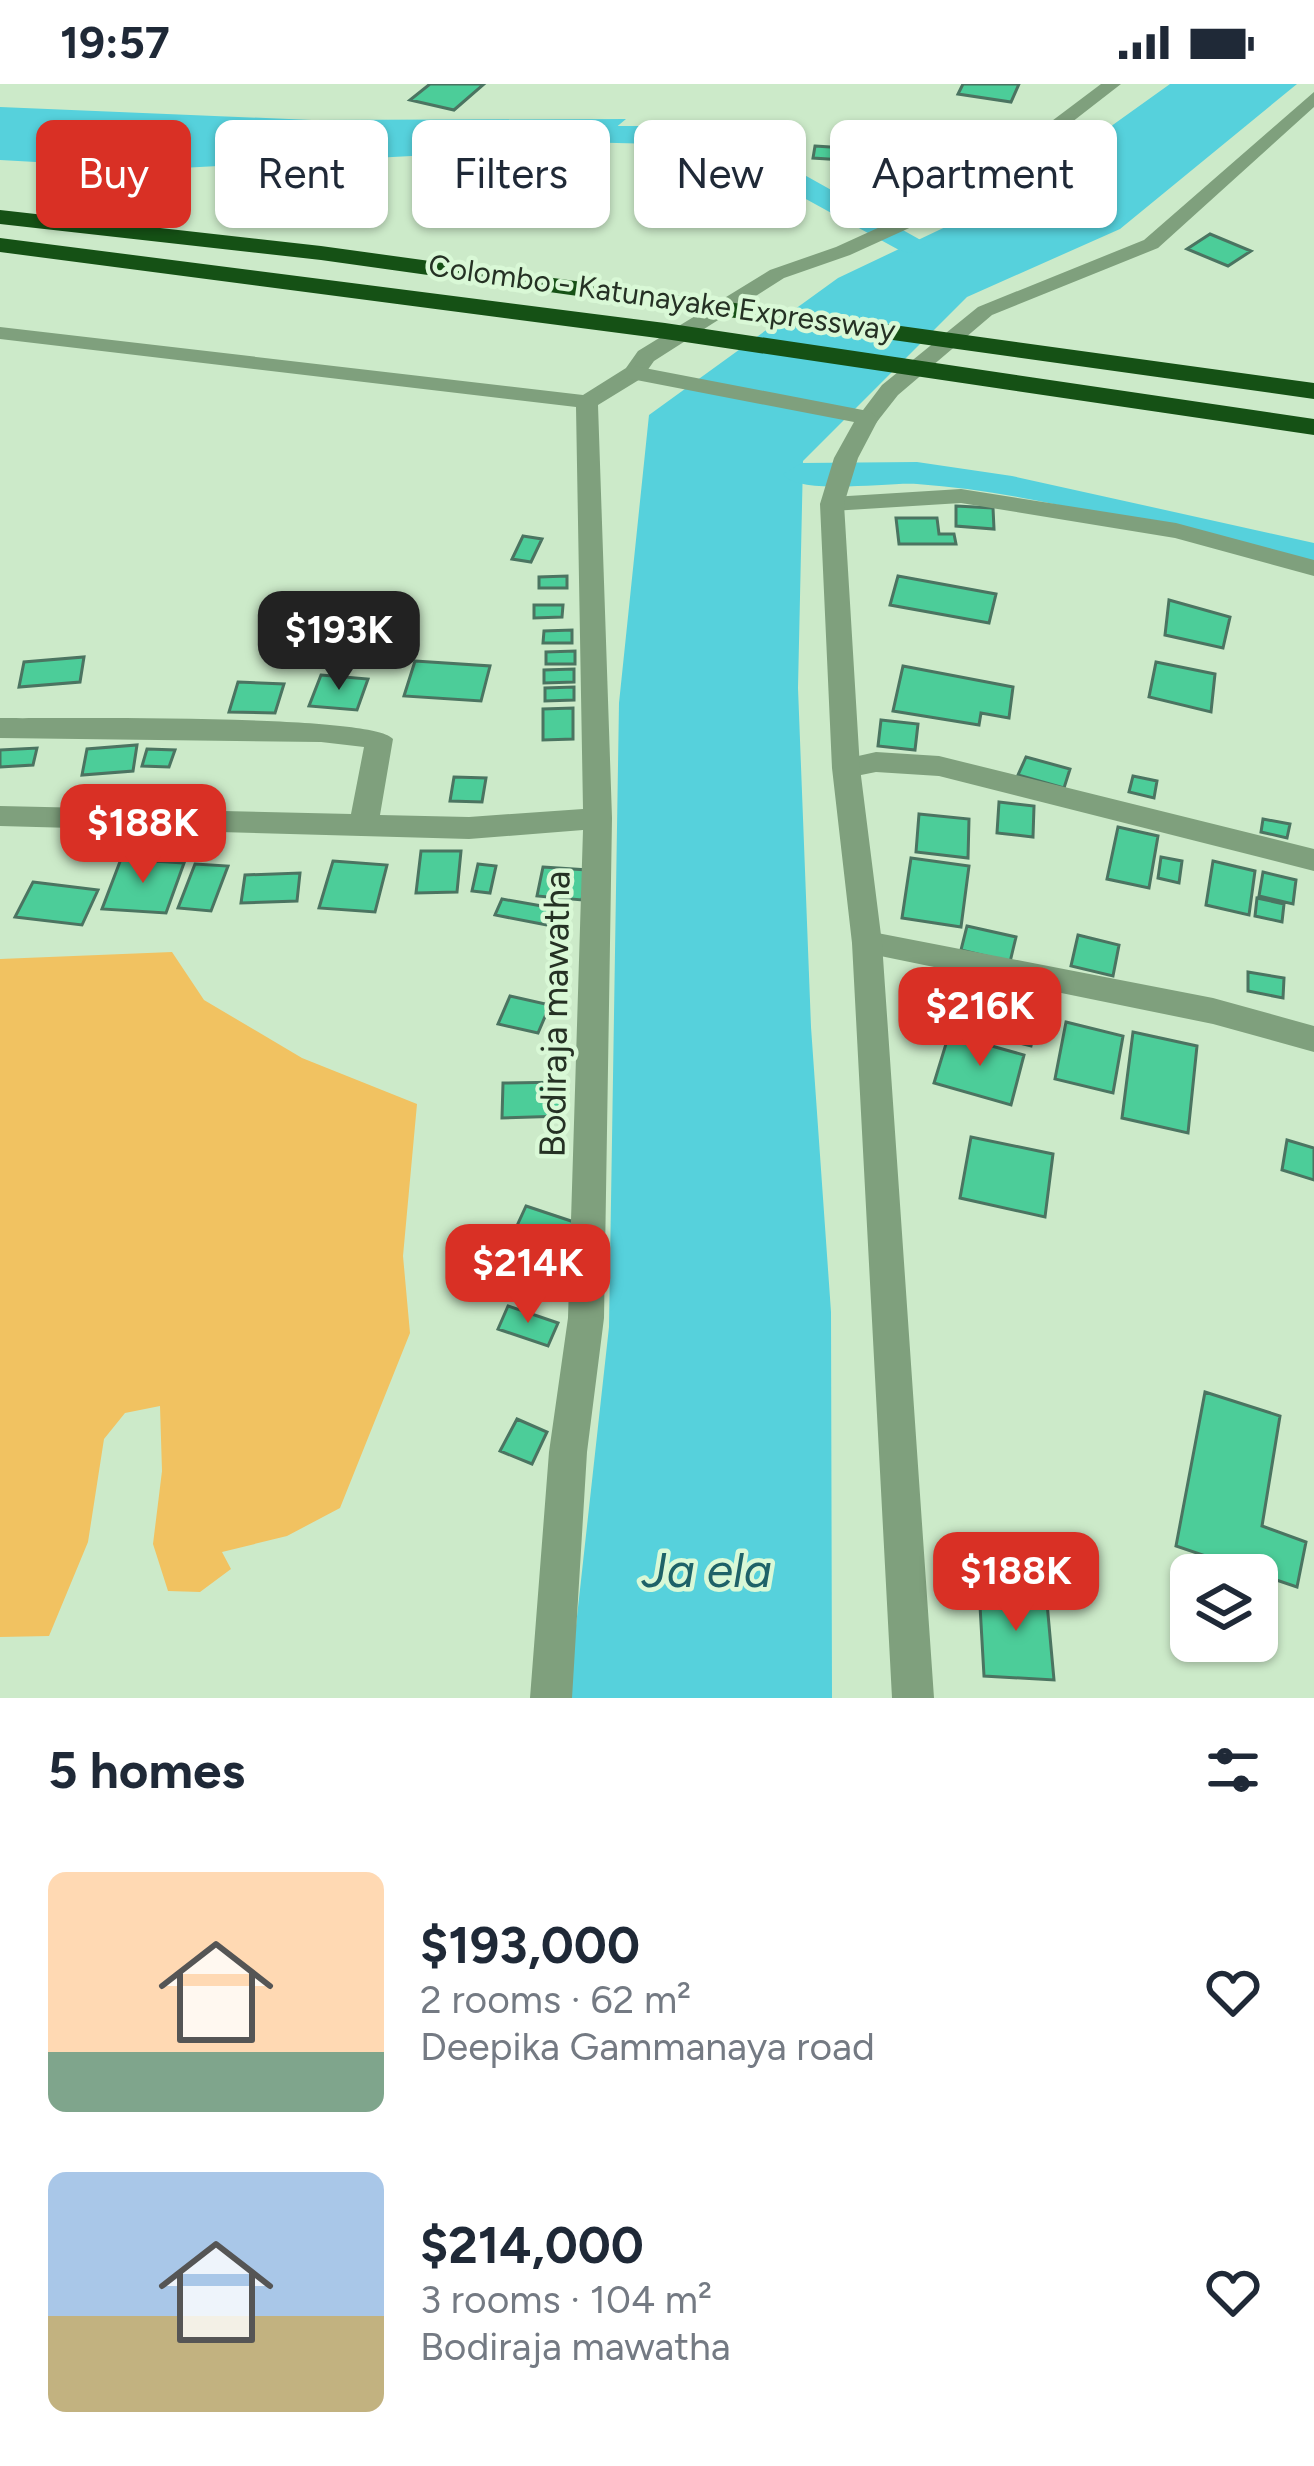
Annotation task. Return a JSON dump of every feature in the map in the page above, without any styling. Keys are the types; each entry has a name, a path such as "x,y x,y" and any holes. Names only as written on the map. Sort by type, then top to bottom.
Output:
{"highway":[{"name":"Colombo - Katunayake Expressway","path":"0,217 692,302 1314,392"},
{"name":"Colombo - Katunayake Expressway","path":"0,244 665,331 1314,430"}],"street":[{"path":"0,333 587,401 634,373 646,356 777,274 843,251 967,195 1112,84"},
{"path":"913,1698 867,943 846,768 837,483 868,418 890,390 985,311 1150,244 1314,98"},
{"path":"634,373 868,418"},
{"name":"Bodiraja mawatha","path":"551,1698 568,1452 586,1318 598,818 587,401"},
{"path":"837,483 961,496 1176,531 1314,568"},
{"path":"0,728 321,732 379,739 363,827"},
{"path":"846,768 875,762 939,766 1314,860"},
{"path":"0,816 469,828 598,818"},
{"path":"867,943 1213,1011 1314,1040"}],"shaded area":[{"path":"172,952 204,1000 302,1058 417,1104 403,1256 410,1333 340,1508 287,1536 222,1552 231,1569 200,1592 168,1591 153,1544 162,1471 160,1406 125,1413 104,1439 88,1542 49,1636 0,1637 0,959"}],"water":[{"name":"Ja ela","path":"1170,84 1297,84 1120,229 967,297 803,461 798,688 811,1027 831,1312 832,1698 568,1698 609,1327 619,703 649,415 838,278 943,228 1117,228 1117,122"},
{"path":"0,107 312,120 215,120 215,166 191,167 191,120 36,120 36,162 0,160"},
{"path":"626,119 610,132 610,120 412,120 412,156 388,157 388,120 312,120"}],"building":[{"path":"430,84 484,84 454,110 410,100"},
{"path":"963,84 1019,84 1011,102 958,94"},
{"path":"815,146 830,147 830,159 813,158"},
{"path":"1210,234 1251,251 1228,266 1187,249"},
{"path":"956,506 993,508 994,529 956,526"},
{"path":"896,518 937,518 939,534 954,534 956,544 899,544"},
{"path":"523,536 542,539 531,562 512,559"},
{"path":"567,576 567,588 539,588 539,577"},
{"path":"898,576 996,594 989,623 890,605"},
{"path":"1169,600 1230,617 1223,648 1165,635"},
{"path":"534,605 563,605 562,617 534,618"},
{"path":"572,630 572,643 543,643 544,631"},
{"path":"575,651 575,664 546,664 546,652"},
{"path":"84,657 80,682 19,687 24,662"},
{"path":"415,661 490,666 481,701 404,696"},
{"path":"1156,662 1215,674 1211,712 1149,697"},
{"path":"903,666 1013,687 1009,718 981,713 979,725 893,711"},
{"path":"574,669 574,682 544,683 544,670"},
{"path":"321,675 368,679 357,710 309,706"},
{"path":"238,682 284,684 275,713 229,712"},
{"path":"574,687 574,700 545,701 545,688"},
{"path":"573,708 573,739 543,740 543,709"},
{"path":"881,720 918,724 915,750 878,746"},
{"path":"137,745 133,771 82,775 87,749"},
{"path":"37,748 33,765 0,767 0,750"},
{"path":"147,749 175,750 169,767 142,766"},
{"path":"1026,757 1070,769 1064,788 1018,775"},
{"path":"1133,776 1157,781 1154,798 1129,792"},
{"path":"454,777 486,778 482,802 450,801"},
{"path":"999,802 1034,806 1033,837 997,833"},
{"path":"919,814 969,819 968,858 916,852"},
{"path":"1263,819 1290,824 1287,838 1261,832"},
{"path":"1118,827 1158,836 1149,888 1107,879"},
{"path":"421,851 461,851 457,892 416,893"},
{"path":"1161,857 1182,861 1179,883 1158,878"},
{"path":"911,858 969,866 961,927 902,918"},
{"path":"121,859 184,863 166,913 102,909"},
{"path":"333,861 387,865 375,912 319,908"},
{"path":"1213,861 1255,871 1249,915 1206,905"},
{"path":"195,864 228,866 211,911 178,908"},
{"path":"478,864 496,866 490,893 472,891"},
{"path":"543,867 587,870 582,900 537,896"},
{"path":"1263,872 1296,880 1293,904 1259,896"},
{"path":"300,873 297,901 241,903 245,875"},
{"path":"33,882 98,890 82,925 15,917"},
{"path":"1257,898 1284,904 1282,922 1255,916"},
{"path":"502,899 553,908 547,925 495,915"},
{"path":"967,926 1016,937 1010,962 961,950"},
{"path":"1078,935 1119,945 1113,976 1071,966"},
{"path":"1248,972 1284,978 1283,998 1248,991"},
{"path":"510,996 550,1005 538,1033 498,1024"},
{"path":"978,1001 1038,1015 1031,1046 970,1031"},
{"path":"1066,1022 1123,1036 1113,1093 1055,1079"},
{"path":"1133,1032 1197,1046 1188,1133 1122,1118"},
{"path":"949,1034 1024,1055 1011,1105 934,1083"},
{"path":"564,1082 564,1116 502,1118 503,1083"},
{"path":"971,1137 1053,1154 1045,1217 960,1198"},
{"path":"1287,1140 1314,1148 1314,1180 1282,1170"},
{"path":"526,1206 580,1224 565,1259 510,1241"},
{"path":"508,1306 558,1323 548,1346 498,1329"},
{"path":"1205,1392 1280,1416 1262,1526 1306,1542 1297,1587 1278,1581 1278,1554 1200,1554 1176,1546"},
{"path":"517,1419 547,1432 532,1464 500,1451"},
{"path":"979,1588 1046,1592 1054,1680 984,1676"}],"waterway":[{"path":"610,135 658,135 740,151 910,243"},
{"path":"802,474 917,473 1012,487 1314,555"}]}
